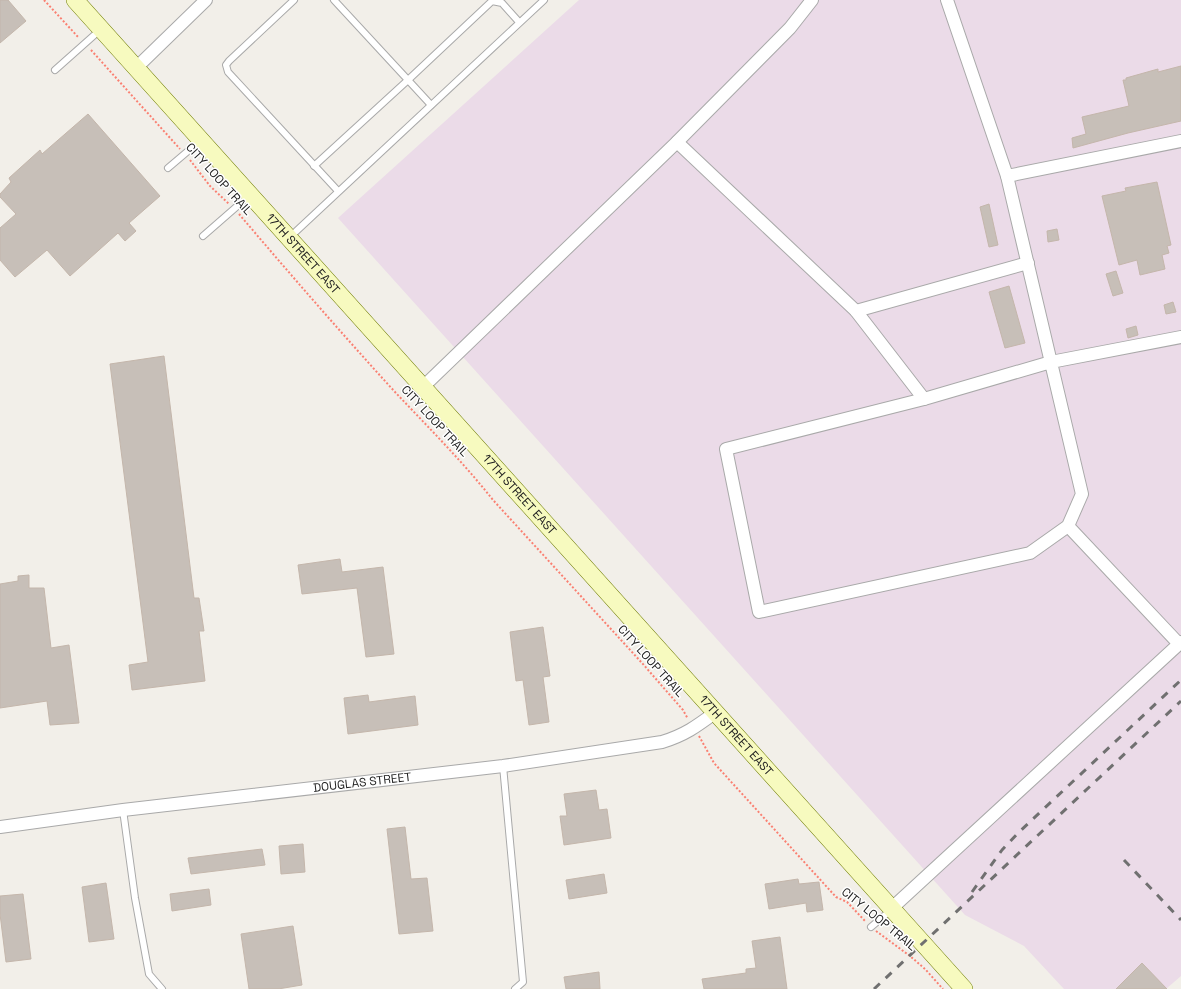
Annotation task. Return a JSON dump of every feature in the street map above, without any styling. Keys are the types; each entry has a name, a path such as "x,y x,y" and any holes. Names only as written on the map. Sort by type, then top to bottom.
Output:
{"main road":[{"name":"17TH STREET EAST","path":"75,0 964,989"}],"street":[{"path":"136,68 206,0"},
{"path":"423,387 677,142 790,28 812,0"},
{"path":"947,0 1007,176 1028,263 1051,362 1082,494 1068,526 1030,553 759,612 726,449 924,399 1051,362 1181,337"},
{"path":"1007,176 1181,141"},
{"path":"677,142 856,311 924,399"},
{"path":"856,311 1028,263"},
{"path":"892,908 1180,643 1068,526"},
{"name":"DOUGLAS STREET","path":"0,827 123,810 503,766 662,742 678,737 694,728 716,712"}],"lane":[{"path":"294,0 229,61 226,66 228,72 338,191"},
{"path":"334,0 431,105"},
{"path":"289,238 544,0"},
{"path":"314,166 492,2 502,3 520,22"},
{"path":"54,70 101,29"},
{"path":"168,168 201,140"},
{"path":"203,236 250,194"},
{"path":"503,766 523,982 515,989"},
{"path":"123,810 135,898 150,974 162,989"},
{"path":"871,927 892,908"}],"path":[{"name":"CITY LOOP TRAIL","path":"44,0 185,154 210,186 234,208 291,276 642,663 683,710 714,763 836,897 847,902 871,927 910,956 944,989"}],"shaded area":[{"path":"579,0 1181,0 1181,976 1166,989 1064,989 1024,946 965,915 338,218"}],"building":[{"path":"0,0 8,0 26,21 0,43"},
{"path":"1181,66 1181,121 1128,133 1073,148 1072,138 1086,134 1082,117 1129,106 1123,80 1158,69 1158,72"},
{"path":"88,114 160,196 129,223 136,231 125,241 118,233 70,276 47,250 15,277 0,260 0,228 16,214 0,197 0,194 11,182 9,178 40,150 42,154"},
{"path":"1157,182 1171,245 1167,246 1169,253 1162,255 1165,269 1140,275 1137,260 1119,265 1102,196 1126,191 1125,188"},
{"path":"989,204 998,245 989,247 980,207"},
{"path":"1057,229 1059,240 1048,242 1047,231"},
{"path":"1116,271 1123,293 1113,296 1106,274"},
{"path":"1009,286 1025,343 1005,348 989,292"},
{"path":"1173,302 1176,312 1166,314 1164,305"},
{"path":"1136,326 1138,335 1128,338 1126,329"},
{"path":"164,356 194,598 199,598 204,631 199,631 205,681 132,690 129,665 148,662 110,364"},
{"path":"340,559 342,572 383,567 394,654 366,657 357,588 302,594 298,565"},
{"path":"29,575 29,588 44,588 51,648 69,645 79,723 50,725 47,701 0,708 0,584 18,581 18,576"},
{"path":"543,627 550,676 543,677 549,722 529,725 523,680 516,681 510,632"},
{"path":"368,695 369,702 415,696 418,725 348,734 344,698"},
{"path":"596,790 599,810 607,809 611,838 564,845 560,816 567,816 564,794"},
{"path":"405,827 411,879 427,878 433,931 399,934 387,829"},
{"path":"303,844 305,872 281,874 279,846"},
{"path":"262,849 265,865 191,874 188,858"},
{"path":"604,874 607,893 569,899 566,880"},
{"path":"798,879 799,884 819,882 823,910 807,912 806,903 769,909 765,884"},
{"path":"106,883 114,939 89,942 82,887"},
{"path":"209,889 211,905 172,911 170,894"},
{"path":"23,894 31,959 6,962 0,914 0,896"},
{"path":"293,926 302,985 278,989 249,989 241,934"},
{"path":"780,937 787,989 704,989 702,979 746,973 746,969 756,968 752,941"},
{"path":"1142,963 1167,989 1116,989"},
{"path":"599,972 600,989 566,989 564,977"}],"railway":[{"path":"972,892 1002,850 1018,833 1181,680"},
{"path":"874,989 1181,701"},
{"path":"1124,860 1181,920"}]}
